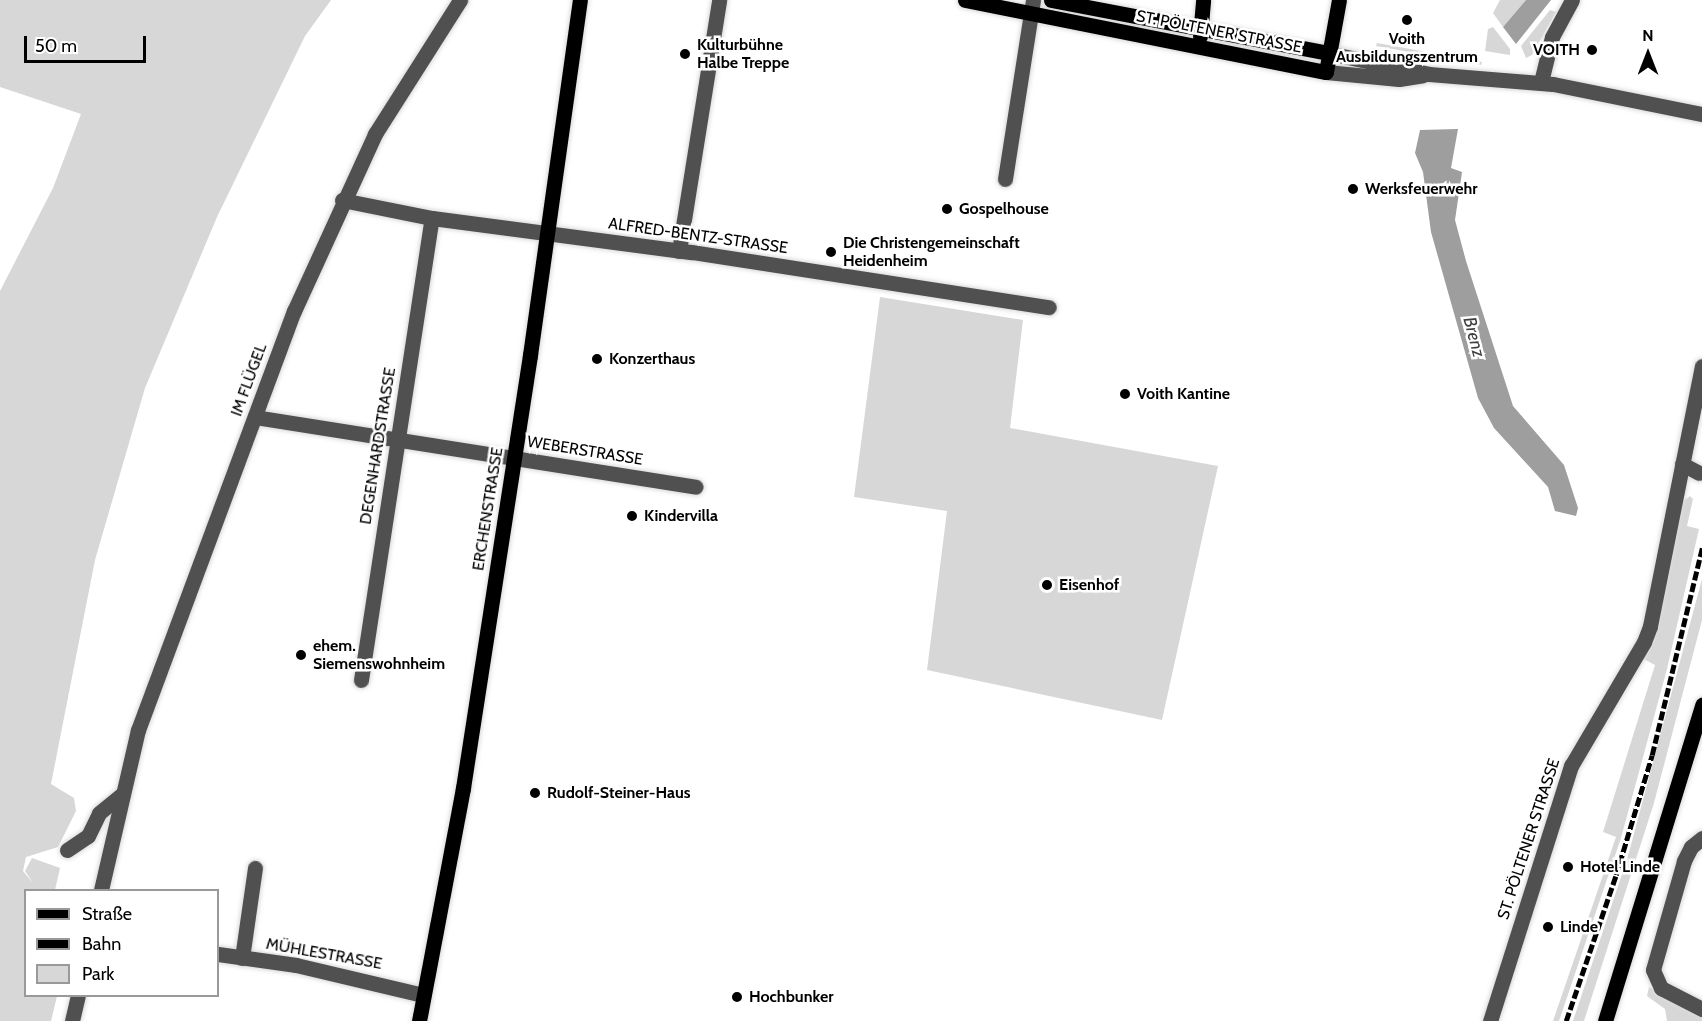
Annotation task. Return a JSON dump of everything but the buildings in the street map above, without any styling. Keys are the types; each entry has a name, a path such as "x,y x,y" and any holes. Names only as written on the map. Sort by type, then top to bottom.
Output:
{"main road":[{"name":"ERCHENSTRASSE","path":"419,1021 463,788 514,457 580,0"},
{"name":"ST. PÖLTENER STRASSE","path":"965,0 1032,7 1204,48 1326,72"},
{"name":"ST. PÖLTENER STRASSE","path":"1051,0 1328,53"},
{"path":"1203,0 1199,27 1204,48"},
{"path":"1326,72 1339,0"},
{"path":"1605,1021 1702,705"}],"street":[{"name":"IM FLÜGEL","path":"101,889 138,730 294,311 342,200 375,134 460,0"},
{"path":"679,251 719,0"},
{"path":"1541,82 1552,37 1572,0"},
{"path":"1005,179 1032,7"},
{"name":"ST. PÖLTENER STRASSE","path":"1328,53 1429,74 1541,82 1702,114"},
{"name":"ST. PÖLTENER STRASSE","path":"1326,72 1399,80 1429,74"},
{"name":"ALFRED-BENTZ-STRASSE","path":"342,200 432,218 679,251 1049,307"},
{"name":"DEGENHARDSTRASSE","path":"361,680 432,218"},
{"name":"ST. PÖLTENER STRASSE","path":"1490,1021 1571,766 1650,626 1702,366"},
{"name":"WEBERSTRASSE","path":"255,417 695,487"},
{"path":"1682,464 1699,473"},
{"path":"67,849 88,836 99,813 122,795"},
{"path":"1702,838 1691,847 1684,861 1653,970 1661,988 1702,1009"},
{"path":"242,958 255,868"},
{"name":"MÜHLESTRASSE","path":"219,954 391,984 423,995"},
{"path":"72,1021 78,997"}],"green space":[{"path":"0,0 331,0 305,36 217,217 145,388 95,560 51,784 74,798 76,811 58,847 26,857 23,871 33,883 25,871 32,858 60,868 55,889 24,889 24,997 57,997 51,1021 0,1021 0,291 53,188 81,114 0,87"},
{"path":"1500,0 1526,0 1503,27 1493,13"},
{"path":"1550,10 1556,12 1532,55 1526,58 1521,46"},
{"path":"1493,27 1510,49 1510,55 1485,51 1488,29"},
{"path":"1377,43 1482,62 1481,65 1376,46"},
{"path":"880,297 1023,320 1010,428 1218,466 1162,720 927,670 947,511 854,497"},
{"path":"1690,496 1693,499 1687,526 1699,529 1667,669 1621,838 1559,1021 1553,1021 1616,837 1603,832 1655,665 1640,657 1681,503"},
{"path":"1702,579 1702,620 1654,803 1584,1021 1573,1021 1628,856"},
{"path":"1649,987 1702,1016 1702,1021 1667,1021 1665,1009 1647,996"}],"water":[{"path":"1526,0 1551,0 1516,44 1503,27"},
{"name":"Brenz","path":"1458,129 1451,168 1462,172 1455,220 1466,261 1513,406 1564,465 1578,508 1576,516 1555,511 1548,487 1494,428 1478,398 1431,232 1423,172 1415,153 1420,130"}],"railway":[{"path":"1566,1021 1616,875 1652,755 1702,548"}],"place":[{"name":"Voith Ausbildungszentrum","path":"1407,20"},
{"name":"VOITH","path":"1592,50"},
{"name":"Kulturbühne Halbe Treppe","path":"685,54"},
{"name":"Werksfeuerwehr","path":"1353,189"},
{"name":"Gospelhouse","path":"947,209"},
{"name":"Die Christengemeinschaft Heidenheim","path":"831,252"},
{"name":"Konzerthaus","path":"597,359"},
{"name":"Voith Kantine","path":"1125,394"},
{"name":"Kindervilla","path":"632,516"},
{"name":"Eisenhof","path":"1047,585"},
{"name":"ehem. Siemenswohnheim","path":"301,655"},
{"name":"Rudolf-Steiner-Haus","path":"535,793"},
{"name":"Hotel Linde","path":"1568,867"},
{"name":"Linde","path":"1548,927"},
{"name":"Hochbunker","path":"737,997"}]}
